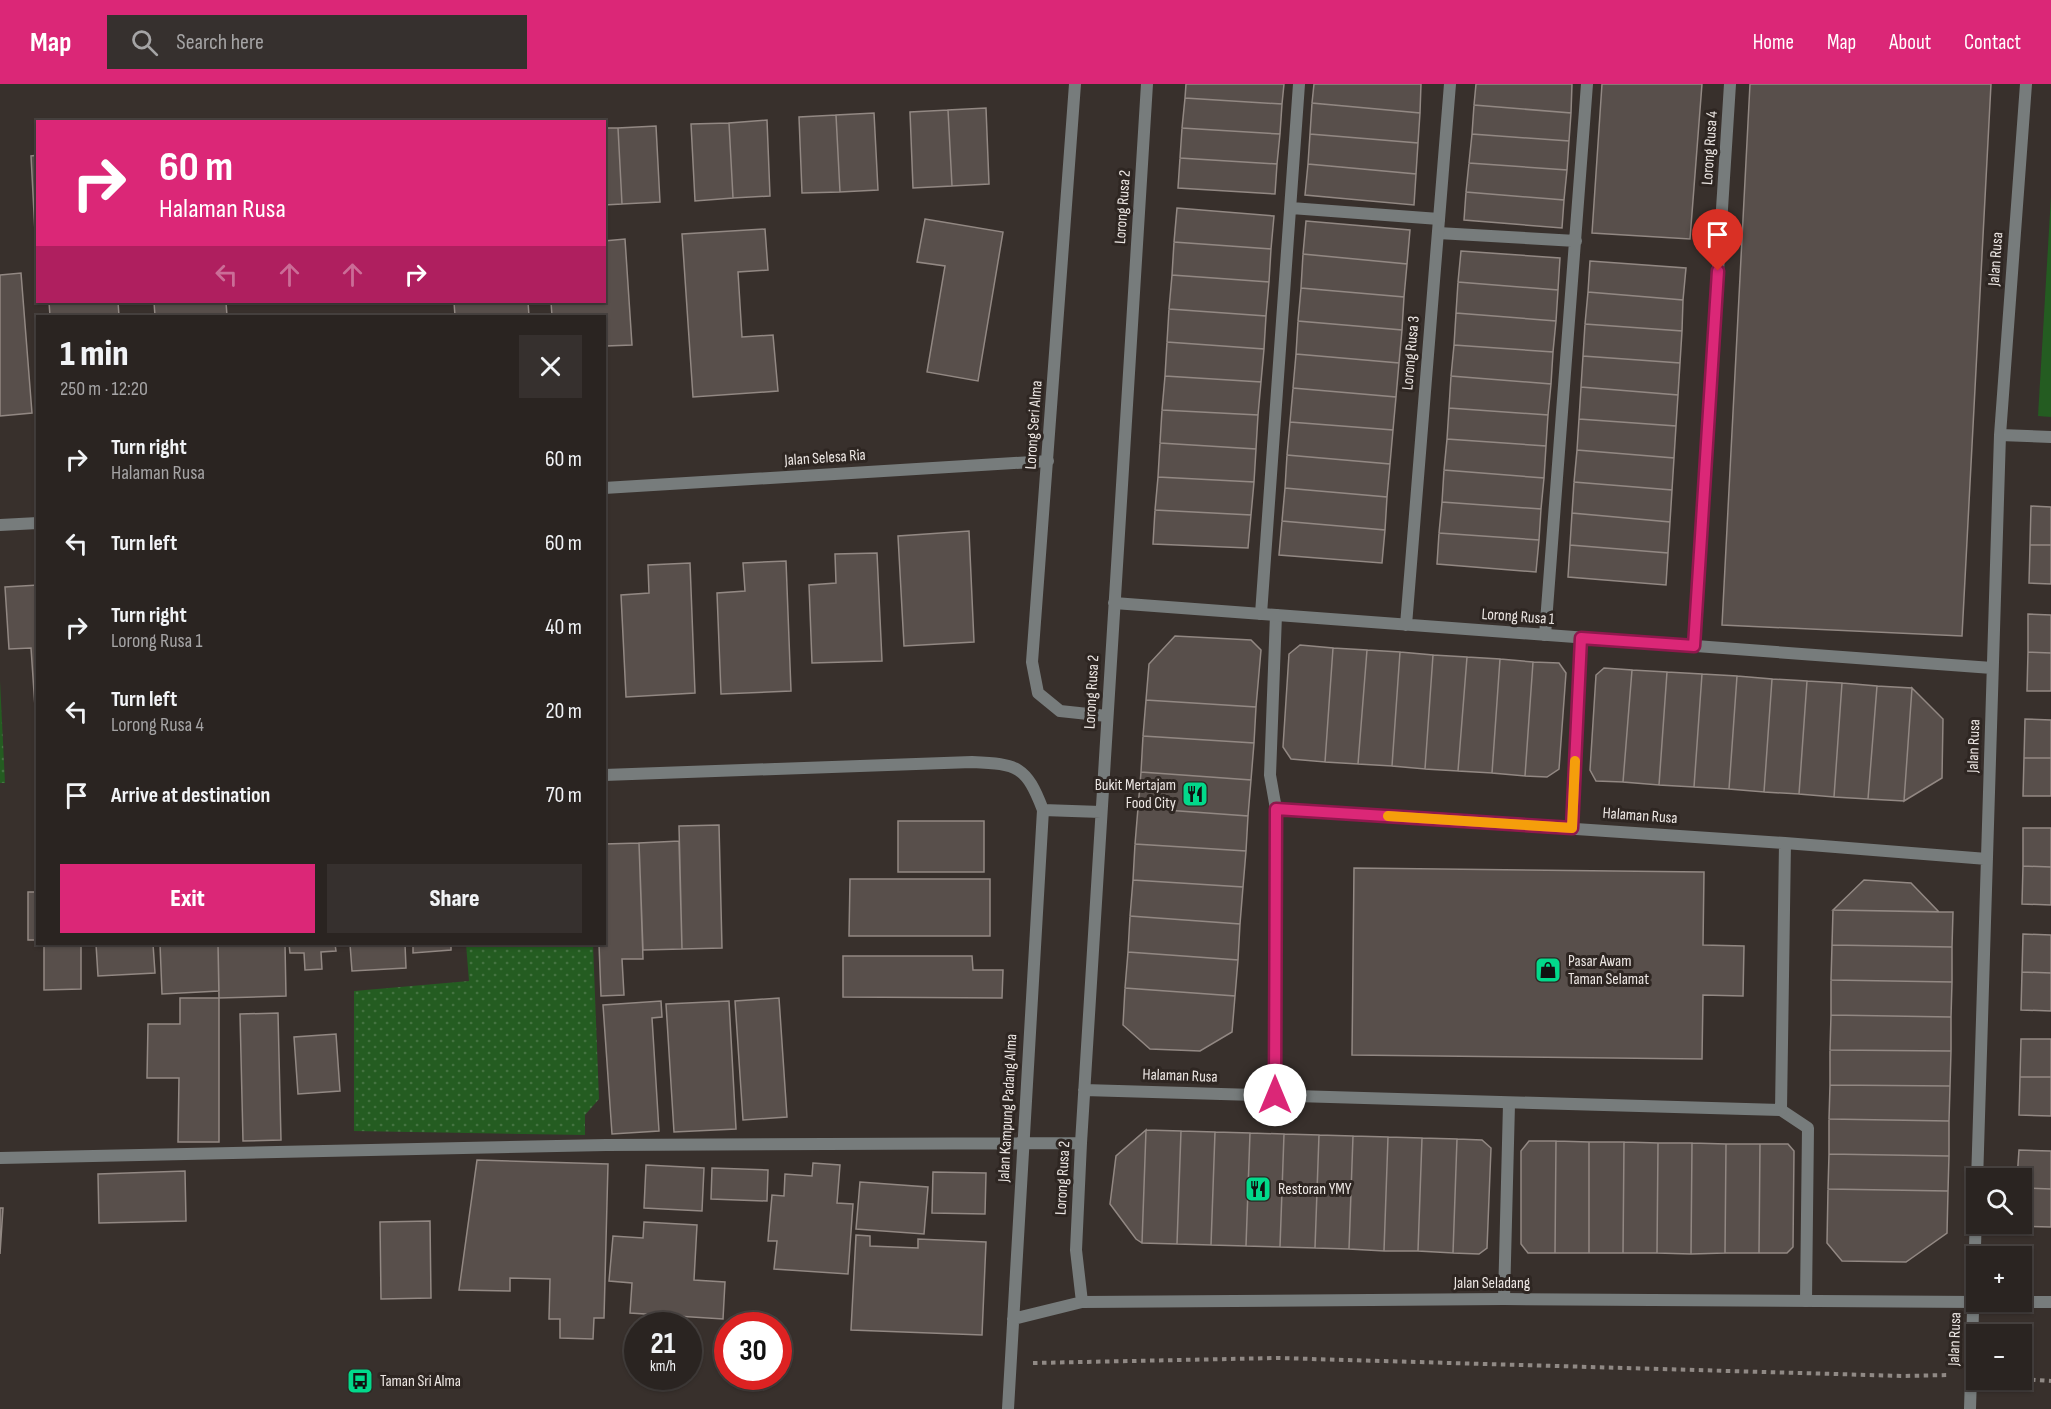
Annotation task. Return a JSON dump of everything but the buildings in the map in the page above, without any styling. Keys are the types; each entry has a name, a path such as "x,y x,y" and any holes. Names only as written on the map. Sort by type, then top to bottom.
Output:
{"street":[{"name":"Lorong Seri Alma","path":"1075,84 1032,662 1038,693 1060,711 1107,716"},
{"name":"Lorong Rusa 2","path":"1083,1302 1076,1250 1081,1143 1147,84"},
{"path":"1262,614 1299,84"},
{"name":"Lorong Rusa 3","path":"1406,625 1450,84"},
{"path":"1545,635 1587,84"},
{"name":"Lorong Rusa 4","path":"1694,646 1730,84"},
{"name":"Jalan Rusa","path":"1977,1246 2000,435 2026,84"},
{"path":"1291,208 1439,219"},
{"path":"1438,233 1576,241"},
{"path":"2000,435 2051,437"},
{"name":"Jalan Selesa Ria","path":"606,488 1048,461"},
{"path":"0,525 36,523"},
{"name":"Lorong Rusa 1","path":"1113,603 1992,668"},
{"path":"1275,1095 1276,809 1270,775 1276,615"},
{"path":"1572,828 1581,638"},
{"path":"606,775 972,762 1007,763 1031,779 1043,810 1101,812"},
{"name":"Halaman Rusa","path":"1276,809 1572,828 1987,859"},
{"name":"Jalan Kampung Padang Alma","path":"1008,1409 1043,810"},
{"path":"1785,843 1781,1110 1808,1128 1806,1301"},
{"name":"Halaman Rusa","path":"1084,1090 1509,1104 1781,1110"},
{"path":"1504,1299 1509,1104"},
{"path":"0,1158 606,1145 1081,1143"},
{"name":"Jalan Seladang","path":"1013,1319 1083,1302 1504,1299 1966,1302"},
{"path":"2032,1302 2051,1302"},
{"name":"Jalan Rusa","path":"1970,1409 1971,1390"}],"path":[{"path":"1010,1364 1277,1358 1904,1376 1966,1374"},
{"path":"2032,1380 2051,1381"}],"green space":[{"path":"2051,196 2051,417 2038,416"},
{"path":"0,681 5,783 0,783"},
{"path":"466,945 593,945 599,1099 585,1115 585,1135 354,1131 354,991 469,981"}],"slow traffic":[{"path":"1388,816 1572,828 1575,761"}],"place":[{"name":"Bukit Mertajam Food City","path":"1195,794"},
{"name":"Pasar Awam Taman Selamat","path":"1548,970"},
{"name":"Restoran YMY","path":"1258,1189"},
{"name":"Taman Sri Alma","path":"360,1381"}],"route":[{"path":"1275,1095 1276,809 1572,828 1581,638 1694,646 1718,271"}]}
